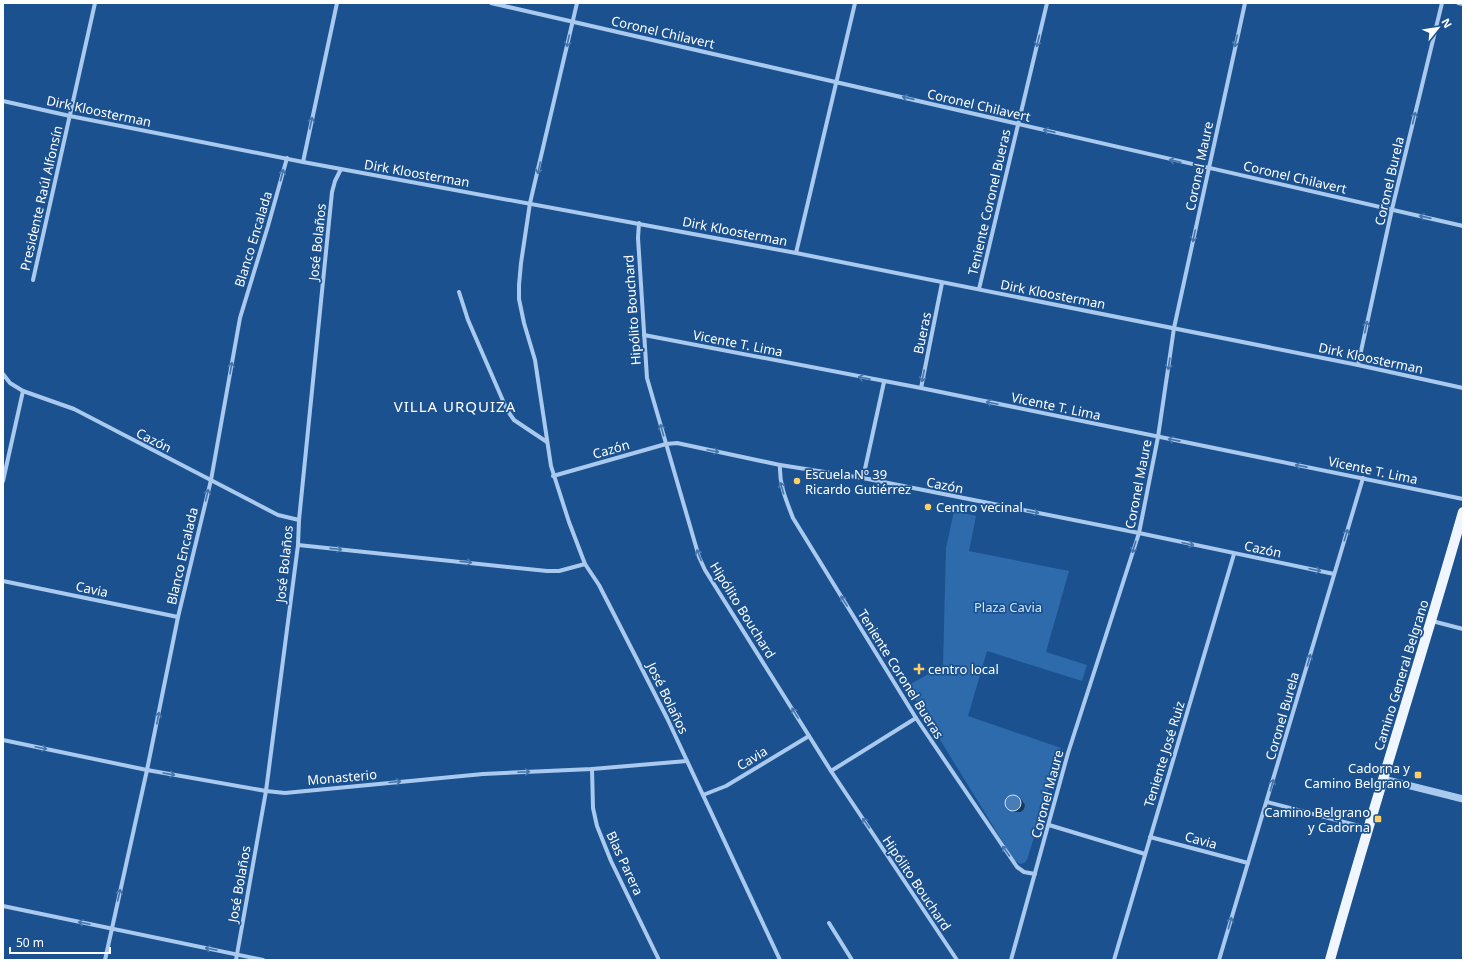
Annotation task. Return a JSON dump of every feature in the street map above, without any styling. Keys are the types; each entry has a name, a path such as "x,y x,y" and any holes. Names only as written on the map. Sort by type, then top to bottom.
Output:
{"main road":[{"name":"Camino General Belgrano","path":"1332,959 1368,828 1432,621 1463,512"}],"street":[{"name":"Presidente Raúl Alfonsín","path":"33,280 95,3"},
{"path":"303,162 337,3"},
{"name":"Coronel Chilavert","path":"490,3 837,81 1463,226"},
{"name":"José Bolaños","path":"577,3 530,203 521,263 520,299 524,323 535,360 553,476 585,564 650,683 780,960"},
{"path":"796,253 855,3"},
{"name":"Teniente Coronel Bueras","path":"979,289 1047,3"},
{"name":"Coronel Maure","path":"1011,960 1068,753 1139,533 1158,437 1174,328 1245,3"},
{"name":"Coronel Burela","path":"1358,365 1392,209 1442,3"},
{"path":"1458,3 1463,4"},
{"name":"Dirk Kloosterman","path":"3,101 70,116 303,162 796,253 1358,365 1463,388"},
{"name":"Blanco Encalada","path":"105,960 147,770 178,617 210,480 240,318 287,158"},
{"name":"José Bolaños","path":"236,960 266,791 298,545 299,520 332,192 340,169"},
{"name":"Hipólito Bouchard","path":"640,223 638,238 647,378 694,543 705,570 831,771 957,960"},
{"name":"Bueras","path":"921,388 942,283"},
{"path":"459,292 468,320 507,410 514,420 547,442"},
{"name":"Vicente T. Lima","path":"644,335 921,388 1463,499"},
{"name":"Cazón","path":"3,374 10,382 23,391 74,409 278,515 299,520"},
{"path":"863,478 884,382"},
{"path":"3,481 23,391"},
{"name":"Cazón","path":"553,476 666,444 677,443 780,465 863,478 1139,533 1334,574"},
{"name":"Teniente Coronel Bueras","path":"780,465 781,486 793,518 916,718 1017,867 1024,872 1035,874"},
{"name":"Coronel Burela","path":"1220,960 1363,478"},
{"path":"298,545 547,571 559,571 585,564"},
{"name":"Teniente José Ruiz","path":"1114,960 1234,554"},
{"name":"Cavia","path":"3,581 178,617"},
{"path":"1432,621 1463,629"},
{"path":"831,771 916,718"},
{"name":"Cavia","path":"703,795 726,786 809,736"},
{"name":"Monasterio","path":"3,740 147,770 266,791 285,792 483,774 592,769 687,761"},
{"name":"Blas Parera","path":"592,769 593,808 597,826 659,960"},
{"path":"1383,779 1463,799"},
{"path":"1267,802 1368,828"},
{"path":"1049,825 1145,854"},
{"name":"Cavia","path":"1150,837 1248,863"},
{"path":"3,906 263,960"},
{"path":"829,923 852,960"}],"green space":[{"name":"Plaza Cavia","path":"954,511 976,516 969,551 1069,571 1046,652 1087,665 1082,681 987,651 968,716 1061,748 1027,860 1020,864 1014,860 907,686 943,666 946,548"}],"building":[{"path":"1010,795 1016,795 1021,800 1019,809 1016,811 1010,811 1005,806 1005,800"}],"place":[{"name":"Escuela Nº 39 Ricardo Gutiérrez","path":"797,481"},
{"name":"Centro vecinal","path":"928,507"},
{"name":"centro local","path":"919,669"},
{"name":"Cadorna y Camino Belgrano","path":"1418,775"},
{"name":"Camino Belgrano y Cadorna","path":"1378,819"}],"district":[{"name":"VILLA URQUIZA","path":"455,406"}]}
